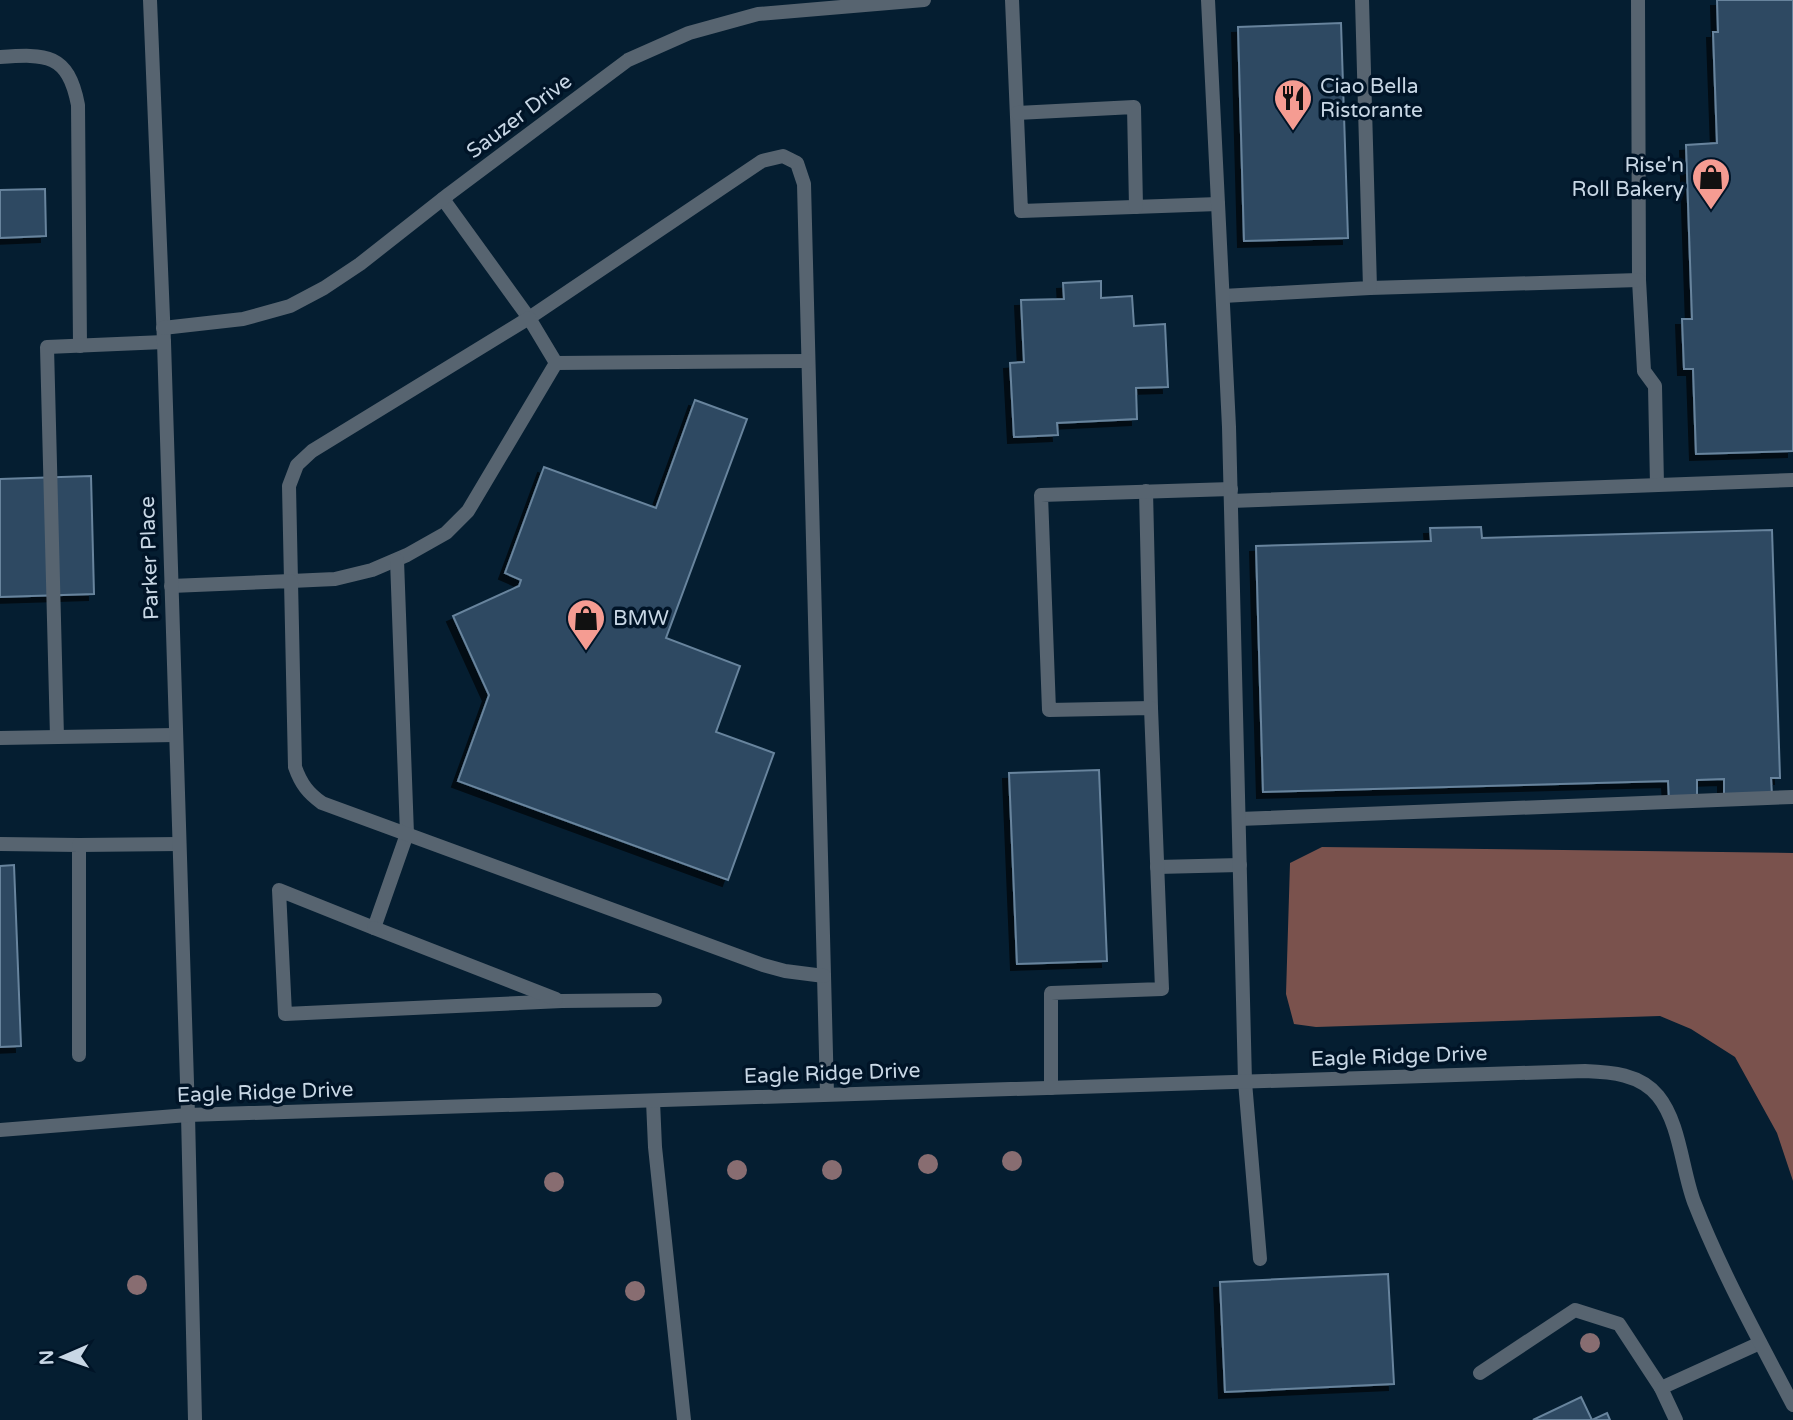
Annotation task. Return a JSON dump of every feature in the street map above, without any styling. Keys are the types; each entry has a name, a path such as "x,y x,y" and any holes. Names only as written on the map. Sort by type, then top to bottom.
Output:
{"street":[{"name":"Parker Place","path":"150,0 164,335 195,1420"},
{"name":"Sauzer Drive","path":"57,737 47,347 80,346 164,335 290,306 360,264 628,60 689,33 758,14 924,0"},
{"path":"1012,0 1021,211 1218,204"},
{"path":"1208,0 1231,495 1245,1082 1260,1259"},
{"path":"1362,0 1370,288"},
{"path":"1638,0 1639,280 1644,371 1655,386 1657,485"},
{"path":"0,57 51,58 66,70 75,87 78,105 80,346"},
{"path":"1017,113 1134,107 1136,207"},
{"path":"824,976 763,965 322,803 300,782 295,767 289,486 297,465 313,451 528,318 762,161 783,156 797,163 804,184 827,1094"},
{"path":"443,199 528,318 556,363"},
{"path":"1223,296 1370,288 1639,280"},
{"path":"556,363 808,361"},
{"path":"171,586 335,579 372,570 397,560 446,533 467,511 556,363"},
{"path":"1151,708 1049,710 1041,495 1146,491 1231,495 1793,481"},
{"path":"1051,1088 1051,993 1162,989 1146,491"},
{"path":"374,928 407,834 397,560"},
{"path":"0,738 175,735"},
{"path":"1239,819 1793,797"},
{"path":"0,844 179,844"},
{"path":"79,845 79,1055"},
{"path":"1157,867 1240,865"},
{"path":"562,1001 279,890 285,1014 562,1001 655,1000"},
{"name":"Eagle Ridge Drive","path":"0,1130 188,1115 1585,1071 1615,1073 1648,1087 1659,1097 1669,1114 1692,1196 1717,1261 1760,1343"},
{"path":"653,1101 655,1147 684,1420"},
{"path":"1480,1373 1576,1310 1619,1324 1661,1388 1676,1420"},
{"path":"1661,1388 1760,1343 1793,1405"}],"shaded area":[{"path":"1322,847 1793,853 1793,1181 1777,1133 1735,1057 1691,1029 1660,1016 1316,1027 1294,1024 1286,994 1290,863"}],"building":[{"path":"1717,0 1793,0 1793,451 1696,454 1693,369 1684,369 1682,319 1692,319 1686,145 1717,143 1713,32 1718,32"},
{"name":"Ciao Bella Ristorante","path":"1341,23 1348,238 1244,241 1238,27"},
{"path":"45,189 46,236 0,238 0,190"},
{"path":"1101,281 1101,298 1132,296 1134,326 1165,324 1168,387 1136,388 1137,419 1057,423 1058,435 1014,437 1010,363 1024,362 1021,300 1064,299 1063,283"},
{"name":"BMW","path":"695,400 747,419 666,638 740,666 716,732 774,753 728,880 458,781 489,695 453,616 519,586 521,580 505,573 544,467 656,508"},
{"path":"91,476 94,594 0,597 0,479"},
{"path":"1481,527 1482,538 1772,530 1780,778 1771,778 1772,795 1724,796 1724,779 1697,780 1697,800 1669,800 1668,781 1263,792 1256,546 1431,541 1430,528"},
{"path":"1099,770 1107,961 1017,964 1009,773"},
{"path":"14,865 21,1046 0,1047 0,866"},
{"path":"1388,1274 1394,1384 1225,1392 1220,1282"},
{"path":"1581,1397 1592,1420 1533,1420"},
{"path":"1607,1413 1610,1420 1592,1420"}],"place":[{"name":"Ciao Bella Ristorante","path":"1293,132"},
{"name":"Rise'n Roll Bakery","path":"1711,211"},
{"name":"BMW","path":"586,652"}]}
